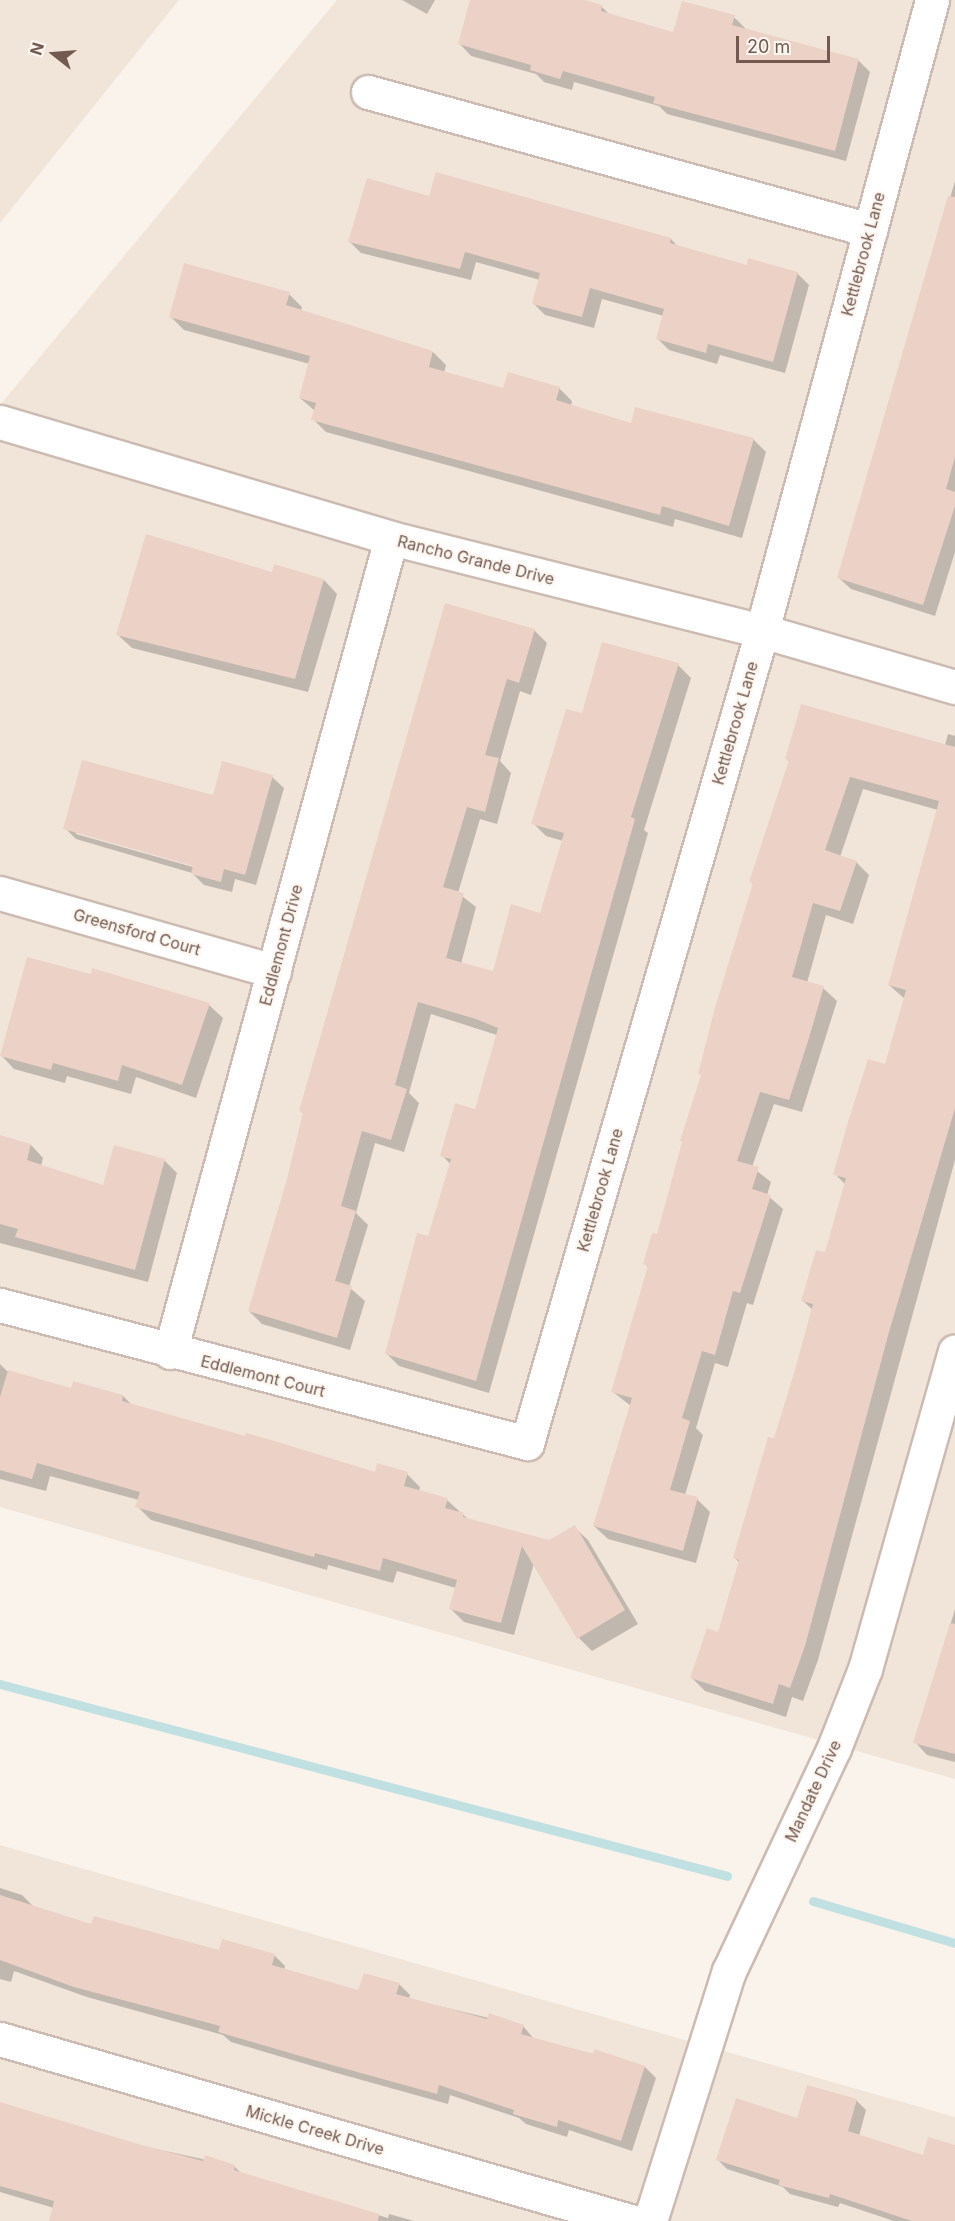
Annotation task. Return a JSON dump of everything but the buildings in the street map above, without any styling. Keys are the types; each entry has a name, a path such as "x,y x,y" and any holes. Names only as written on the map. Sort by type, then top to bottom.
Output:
{"street":[{"name":"Kettlebrook Lane","path":"527,1443 762,631 932,0"},
{"path":"368,92 870,230"},
{"name":"Rancho Grande Drive","path":"0,422 391,538 762,631 955,687"},
{"name":"Eddlemont Drive","path":"170,1352 391,538"},
{"name":"Greensford Court","path":"0,893 274,970"},
{"name":"Eddlemont Court","path":"0,1305 170,1352 527,1443"},
{"name":"Mandate Drive","path":"650,2221 729,1971 834,1748 865,1669 955,1352"},
{"name":"Mickle Creek Drive","path":"0,2039 630,2221"}],"shaded area":[{"path":"0,0 179,0 0,223"},
{"path":"337,0 955,0 955,1779 0,1507 0,405"},
{"path":"0,1845 955,2117 955,2221 0,2221"}],"waterway":[{"path":"0,1684 727,1876"},
{"path":"813,1901 955,1943"}]}
